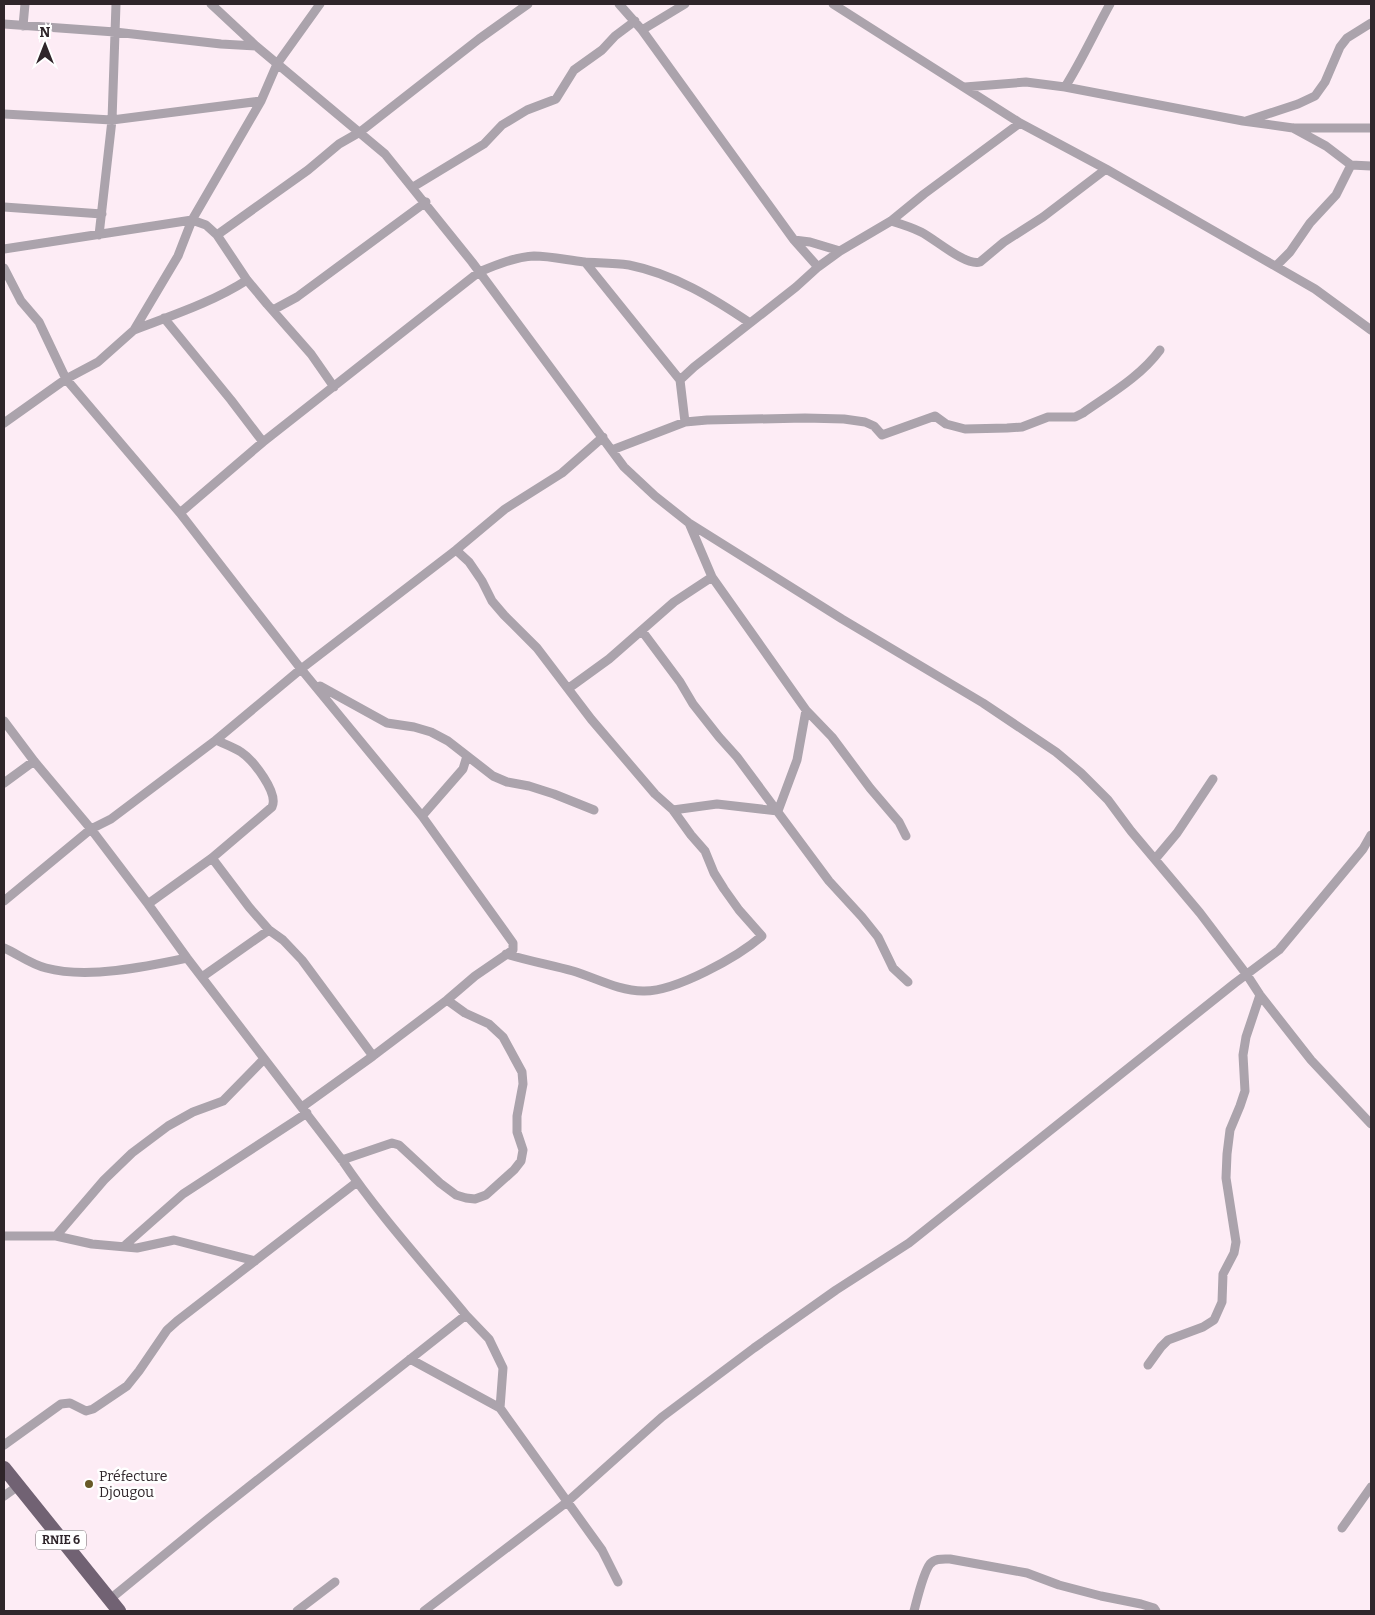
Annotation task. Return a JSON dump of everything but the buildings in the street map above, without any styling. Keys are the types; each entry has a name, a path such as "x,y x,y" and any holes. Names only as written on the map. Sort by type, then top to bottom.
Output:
{"main road":[{"name":"RNIE 6","path":"4,1468 119,1611"}],"street":[{"path":"23,26 25,4"},
{"path":"99,236 112,120 116,4"},
{"path":"211,4 256,46 385,154 426,202 624,467 655,496 689,523 842,619 983,703 1056,752 1081,773 1108,800 1156,858 1311,1060 1371,1124"},
{"path":"4,423 66,379 98,362 134,330 178,256 192,220 261,101 277,64 320,4"},
{"path":"217,235 308,170 339,144 360,132 479,39 528,4"},
{"path":"619,4 642,30 794,240 818,267"},
{"path":"642,30 685,4"},
{"path":"833,4 1020,124 1106,169 1315,289 1371,330"},
{"path":"1065,87 1110,4"},
{"path":"413,187 484,144 502,126 527,110 556,99 574,70 602,50 615,36 635,21"},
{"path":"1243,121 1298,104 1315,96 1325,82 1340,47 1347,38 1371,23"},
{"path":"4,24 115,32 256,46"},
{"path":"965,87 1026,82 1065,87 1243,121 1293,128 1371,128"},
{"path":"4,114 112,120 261,101"},
{"path":"680,380 796,287 818,267 840,251 890,221 1020,124"},
{"path":"1293,128 1326,146 1350,165 1371,166"},
{"path":"1276,266 1290,252 1310,223 1336,196 1350,165"},
{"path":"890,221 922,232 962,257 976,263 980,262 1004,242 1106,169"},
{"path":"273,310 297,297 426,202"},
{"path":"4,207 102,214"},
{"path":"4,249 99,236 192,220 206,225 217,235 248,280 311,354 334,387"},
{"path":"794,240 810,242 840,251"},
{"path":"180,513 263,442 479,272 503,262 533,256 585,262 611,262 632,266 655,272 710,296 750,323"},
{"path":"585,262 680,380 685,422"},
{"path":"4,268 20,300 39,322 66,379 180,513 301,669 422,816 513,943 513,950 475,976 447,1000 304,1110 183,1194 123,1247"},
{"path":"134,330 194,308 248,280"},
{"path":"164,318 263,442"},
{"path":"612,450 685,422 805,418 844,419 865,422 874,426 882,435 935,416 946,424 965,429 1022,427 1048,417 1075,417 1083,413 1131,379 1160,350"},
{"path":"4,901 90,829 111,818 216,740 354,627 456,550 505,509 562,473 603,437"},
{"path":"689,523 712,577 806,710 832,738 899,822 906,836"},
{"path":"456,550 469,562 498,608 537,648 569,688 577,702 607,738 655,794 673,810 705,851 724,889 762,936 749,948 685,982 660,990 643,992 627,990 572,971 506,954"},
{"path":"569,688 609,659 674,602 712,577"},
{"path":"642,631 680,682 700,713 737,757 829,881 878,937 893,968 908,982"},
{"path":"313,682 387,723 414,726 431,732 448,741 493,776 507,782 529,786 554,794 594,810"},
{"path":"778,811 797,760 806,710"},
{"path":"4,721 148,904 357,1182 407,1245 466,1315 489,1339 503,1368 500,1408"},
{"path":"148,904 212,858 272,807 275,802 273,793 251,761 242,752 216,740"},
{"path":"422,816 463,768 467,756"},
{"path":"4,783 34,761"},
{"path":"1156,858 1177,833 1213,778"},
{"path":"673,810 717,804 778,811"},
{"path":"424,1611 567,1502 662,1417 836,1290 909,1243 1219,996 1280,950 1363,849 1371,835"},
{"path":"212,858 222,873 270,930 283,940 302,960 373,1056"},
{"path":"202,977 270,930"},
{"path":"4,948 27,961 45,968 62,971 145,967 187,958"},
{"path":"1148,1365 1160,1346 1168,1340 1203,1327 1214,1320 1222,1302 1223,1274 1234,1253 1236,1242 1226,1178 1227,1154 1230,1130 1244,1090 1243,1056 1246,1037 1260,995"},
{"path":"342,1160 392,1143 399,1146 456,1195 475,1199 486,1195 521,1161 523,1150 517,1132 517,1124 523,1084 522,1072 503,1037 488,1024 466,1013 447,1000"},
{"path":"56,1236 104,1180 132,1153 193,1112 223,1101 264,1059"},
{"path":"4,1446 61,1404 70,1403 86,1410 93,1409 127,1386 167,1330 357,1182"},
{"path":"4,1236 56,1236 92,1244 137,1248 174,1240 255,1261"},
{"path":"109,1600 176,1544 466,1315"},
{"path":"410,1359 500,1408 602,1550 618,1582"},
{"path":"4,1496 18,1486"},
{"path":"1342,1528 1371,1487"},
{"path":"914,1611 930,1564 938,1559 950,1559 1027,1573 1076,1590 1141,1604 1154,1608 1156,1611"},
{"path":"296,1611 335,1582"}],"place":[{"name":"Préfecture Djougou","path":"89,1484"}]}
